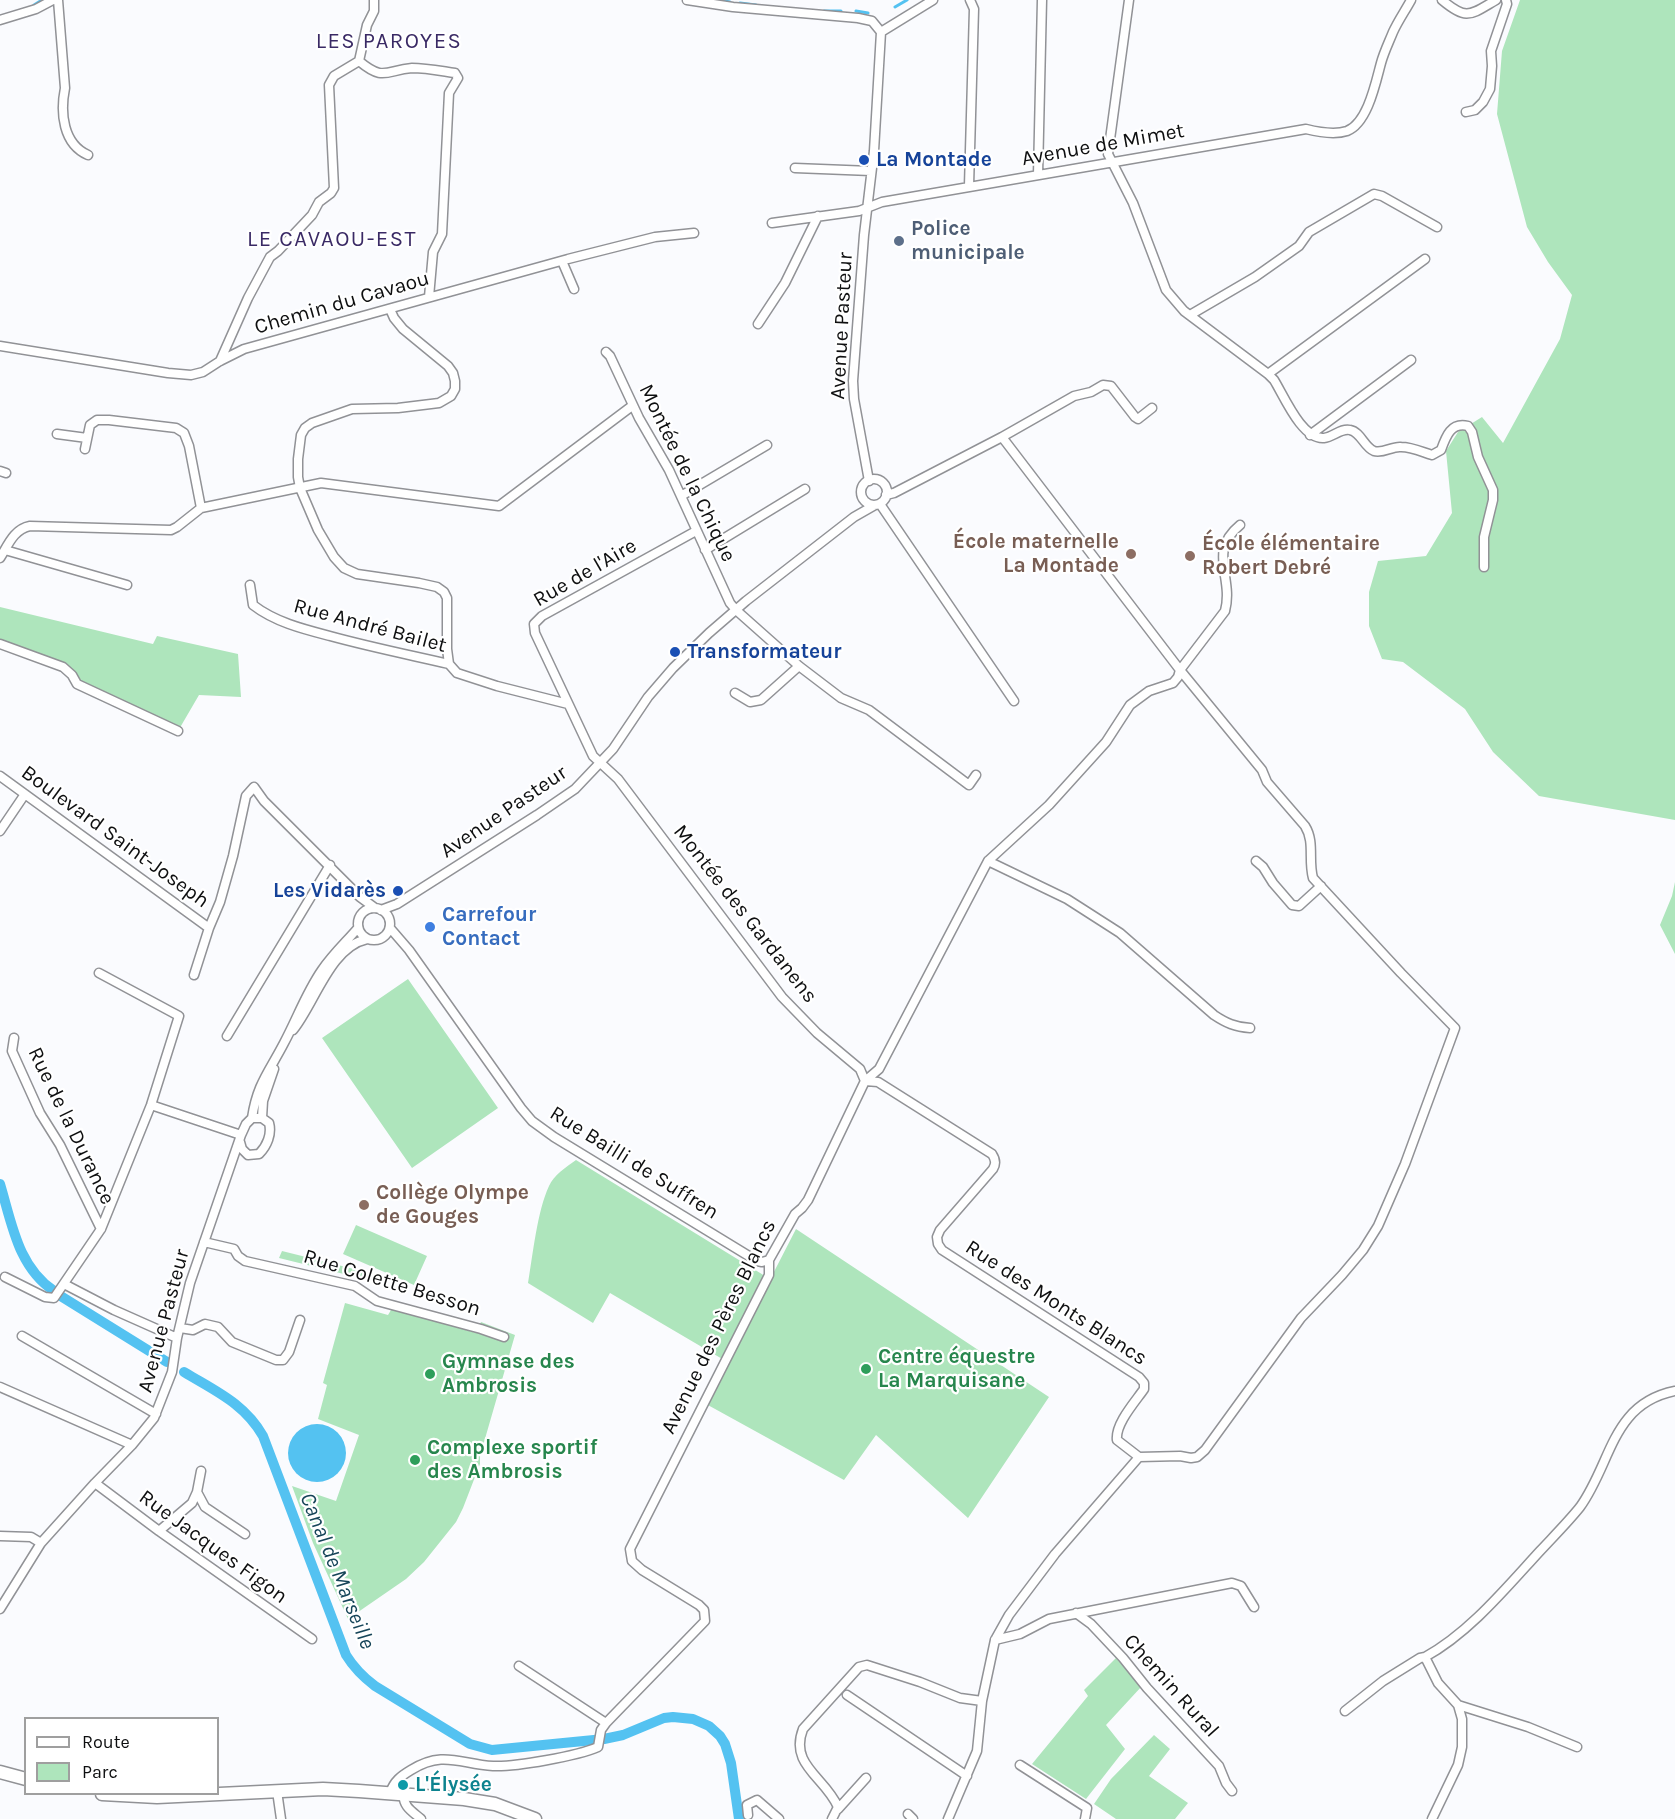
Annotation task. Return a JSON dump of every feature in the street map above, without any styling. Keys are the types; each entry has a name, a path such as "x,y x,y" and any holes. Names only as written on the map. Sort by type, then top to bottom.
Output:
{"main road":[{"path":"0,1772 24,1778"},
{"path":"219,1794 323,1789 404,1794 495,1804 535,1819"},
{"path":"120,1795 156,1797 196,1795"}],"street":[{"path":"0,20 36,9 53,0"},
{"path":"58,0 64,88 64,126 78,151 88,156"},
{"path":"220,361 248,298 270,257 312,215 323,197 331,193 334,188 329,85 334,76 359,61 367,25 374,11 374,0"},
{"path":"687,0 733,7 858,18 872,21 881,32 933,0"},
{"path":"969,186 974,9 970,0"},
{"path":"1038,175 1042,0"},
{"path":"1129,0 1108,154 1133,203 1166,290 1184,310 1274,380 1303,428 1310,435 1322,438 1344,430 1352,430 1371,450 1379,452 1398,446 1432,455 1441,450 1446,434 1453,428 1461,424 1468,426 1472,432 1478,457 1493,490 1484,537 1484,567"},
{"name":"Avenue de Mimet","path":"868,208 882,202 969,186 1306,129 1321,132 1346,132 1355,127 1364,112 1394,29 1411,0"},
{"path":"1442,0 1454,11 1464,14 1472,13 1496,0"},
{"path":"1466,112 1475,110 1483,102 1490,89 1491,51 1507,4 1506,0"},
{"name":"Avenue Pasteur","path":"869,481 854,399 853,381 875,130 881,32"},
{"path":"359,61 382,75 412,68 455,73 458,78 449,93 442,234 433,252 429,297"},
{"path":"795,168 871,171"},
{"path":"1190,315 1255,277 1299,246 1310,232 1374,194 1382,196 1437,227"},
{"path":"772,223 868,208"},
{"path":"758,324 785,284 818,216"},
{"name":"Chemin du Cavaou","path":"0,346 191,375 203,372 244,349 655,237 694,233"},
{"path":"1268,374 1425,259"},
{"path":"562,261 574,289"},
{"path":"390,309 403,329 448,366 453,373 455,389 451,396 439,403 398,408 352,409 312,423 305,428 302,435 298,477 300,488 318,530 334,557 344,568 357,574 437,587 444,592 447,598 449,664"},
{"name":"Montée de la Chique","path":"606,352 610,356 632,406 669,470 730,603 736,610 799,666 841,698 869,710 969,785 976,775"},
{"path":"1310,435 1412,360"},
{"path":"877,504 886,495 1002,437 1074,396 1091,392 1108,384 1135,417 1138,418 1152,408"},
{"path":"0,558 14,536 24,527 171,530 201,508 321,483 500,506 632,406"},
{"path":"85,449 90,425 97,420 176,428 184,433 189,446 201,508"},
{"path":"57,434 87,438"},
{"path":"948,1819 977,1751 982,1701 994,1640 1009,1615 1054,1554 1139,1457 1191,1458 1197,1457 1205,1450 1301,1318 1363,1250 1378,1226 1405,1164 1455,1028 1313,878 1310,866 1310,834 1305,826 1267,782 1262,770 1180,670 1002,437"},
{"path":"681,496 767,445"},
{"path":"900,489 877,480 869,481 863,486 861,494 867,503 877,504 1014,701"},
{"path":"883,484 886,495"},
{"path":"705,549 805,489"},
{"name":"Avenue Pasteur","path":"854,517 862,498"},
{"name":"Avenue Pasteur","path":"378,909 397,904 564,798 601,764 614,749 648,697 673,668 709,633 854,517 877,504"},
{"name":"Avenue des Pères Blancs","path":"390,1793 393,1784 401,1776 420,1764 434,1760 448,1759 493,1766 540,1761 593,1750 598,1747 606,1724 705,1621 704,1610 699,1605 642,1570 632,1561 630,1549 769,1275 768,1260 795,1214 807,1200 865,1081 879,1069 988,861 1049,805 1099,750 1130,705 1149,692 1173,683 1180,670 1225,611 1227,602 1223,553 1230,534 1240,525"},
{"name":"Rue de l'Aire","path":"601,764 593,756 568,704 535,633 534,624 542,616 696,531"},
{"path":"5,550 127,585"},
{"name":"Rue André Bailet","path":"250,585 253,605 266,616 350,642 449,664 457,673 568,704"},
{"path":"0,644 63,667 72,675 77,684 178,731"},
{"path":"735,693 750,702 761,700 799,666"},
{"name":"Montée des Gardanens","path":"601,764 618,779 782,998 822,1038 860,1069 865,1081"},
{"name":"Boulevard Saint-Joseph","path":"0,776 209,928"},
{"path":"194,975 220,902 246,796 254,787 264,801 360,897 386,914 389,924 383,938 373,941 363,937 357,922 363,912 360,897"},
{"path":"0,831 25,794"},
{"path":"988,861 1067,899 1120,933 1214,1015 1227,1024 1250,1028"},
{"path":"1256,861 1292,905 1299,906 1321,886"},
{"path":"227,1036 330,865"},
{"name":"Avenue Pasteur","path":"389,924 397,904"},
{"path":"363,912 378,909"},
{"name":"Rue Bailli de Suffren","path":"389,924 532,1121 554,1137 757,1261 762,1263 768,1260"},
{"path":"252,1118 262,1118 269,1123 270,1127 267,1141 259,1154 248,1155 242,1149 241,1139 246,1124 252,1118 255,1099 261,1083 289,1035 296,1017 322,970 358,928"},
{"path":"289,1035 301,1021 327,973 352,945 367,939"},
{"path":"6,1277 45,1297 54,1298 101,1229 151,1105 179,1016 99,973"},
{"name":"Rue de la Durance","path":"14,1038 12,1051 40,1113 60,1144 101,1229"},
{"path":"262,1118 263,1101 279,1053"},
{"name":"Rue des Monts Blancs","path":"865,1081 878,1082 993,1154 995,1165 940,1230 937,1237 938,1244 942,1250 1139,1377 1144,1383 1144,1389 1116,1433 1118,1440 1139,1457"},
{"path":"151,1105 241,1139"},
{"name":"Avenue Pasteur","path":"0,1609 41,1543 154,1418 172,1372 187,1294 241,1139"},
{"name":"Avenue Pasteur","path":"230,1171 248,1155"},
{"name":"Rue Colette Besson","path":"204,1242 234,1249 245,1261 355,1286 377,1301 481,1329 504,1338"},
{"path":"62,1287 177,1338"},
{"path":"180,1328 193,1330 205,1324 218,1327 232,1342 276,1360 283,1360 289,1352 300,1320"},
{"path":"22,1336 156,1414"},
{"path":"0,1387 132,1445"},
{"path":"1345,1711 1383,1681 1420,1658 1440,1649 1466,1628 1580,1507 1630,1414 1645,1402 1675,1391"},
{"path":"159,1532 192,1503 197,1492 201,1471"},
{"name":"Rue Jacques Figon","path":"95,1483 159,1532 312,1639"},
{"path":"197,1492 205,1506 245,1534"},
{"path":"0,1536 31,1537 41,1543"},
{"path":"994,1640 1020,1634 1049,1619 1232,1583 1241,1586 1254,1607"},
{"name":"Chemin Rural","path":"1076,1613 1091,1624 1123,1658 1218,1766 1232,1791"},
{"path":"1425,1657 1438,1683 1458,1705 1462,1719 1462,1747 1458,1765 1432,1819"},
{"path":"838,1809 828,1789 801,1757 799,1738 803,1729 859,1667 867,1665 960,1698 982,1701"},
{"path":"519,1666 606,1724"},
{"path":"847,1695 967,1776"},
{"path":"1458,1705 1528,1727 1577,1747"},
{"path":"1020,1765 1087,1808 1085,1819"},
{"path":"832,1819 866,1778"},
{"path":"277,1791 281,1819"},
{"path":"404,1794 405,1805 421,1819"},
{"path":"748,1815 747,1805 757,1800 779,1819"}],"green space":[{"path":"1520,0 1675,0 1675,820 1539,796 1493,752 1465,709 1403,662 1382,659 1369,626 1369,592 1378,561 1426,556 1452,513 1446,451 1458,432 1482,417 1503,443 1560,339 1572,295 1548,262 1527,227 1497,114 1502,51"},
{"path":"0,607 153,644 157,636 238,654 241,697 199,695 178,731 77,684 72,675 0,644"},
{"path":"1675,882 1675,954 1660,925"},
{"path":"408,979 498,1108 412,1168 322,1038"},
{"path":"576,1160 765,1276 724,1360 610,1293 593,1323 528,1283 545,1196 554,1178"},
{"path":"356,1225 427,1256 414,1285 343,1254"},
{"name":"Centre équestre La Marquisane","path":"796,1229 1049,1397 968,1518 876,1435 844,1480 706,1404"},
{"path":"282,1251 366,1272 364,1279 279,1258"},
{"name":"Complexe sportif des Ambrosis","path":"345,1303 388,1315 394,1309 476,1333 481,1322 515,1335 480,1456 480,1464 456,1522 424,1562 406,1579 348,1619 313,1543 292,1486 336,1501 359,1435 318,1419 327,1385 323,1383"},
{"path":"1116,1658 1142,1686 1106,1725 1125,1749 1086,1799 1032,1764 1088,1696 1084,1690"},
{"path":"1154,1735 1170,1749 1149,1776 1188,1803 1175,1819 1116,1819 1094,1804 1111,1779"}],"water":[{"path":"317,1424 328,1426 341,1437 346,1453 344,1464 333,1477 317,1482 306,1480 293,1469 288,1453 290,1442 301,1429"}],"waterway":[{"path":"34,5 42,0"},
{"path":"720,0 730,2"},
{"path":"895,7 907,0"},
{"path":"740,3 756,5"},
{"path":"824,11 841,11"},
{"path":"856,11 868,13"},
{"name":"Canal de Marseille","path":"0,1184 24,1257 32,1270 54,1291"},
{"name":"Canal de Marseille","path":"59,1295 167,1362"},
{"name":"Canal de Marseille","path":"184,1372 238,1406 263,1436 346,1655 371,1683 470,1744 492,1750 604,1739 623,1735 664,1718 693,1719 709,1726 725,1744 731,1763 739,1819"}],"place":[{"name":"La Montade","path":"864,160"},
{"name":"Police municipale","path":"899,241"},
{"name":"École maternelle La Montade","path":"1131,554"},
{"name":"École élémentaire Robert Debré","path":"1190,556"},
{"name":"Transformateur","path":"675,652"},
{"name":"Les Vidarès","path":"398,891"},
{"name":"Carrefour Contact","path":"430,927"},
{"name":"Collège Olympe de Gouges","path":"364,1205"},
{"name":"Centre équestre La Marquisane","path":"866,1369"},
{"name":"Gymnase des Ambrosis","path":"430,1374"},
{"name":"Complexe sportif des Ambrosis","path":"415,1460"},
{"name":"L'Élysée","path":"403,1785"}],"district":[{"name":"LES PAROYES","path":"389,42"},
{"name":"LE CAVAOU-EST","path":"332,240"}]}
